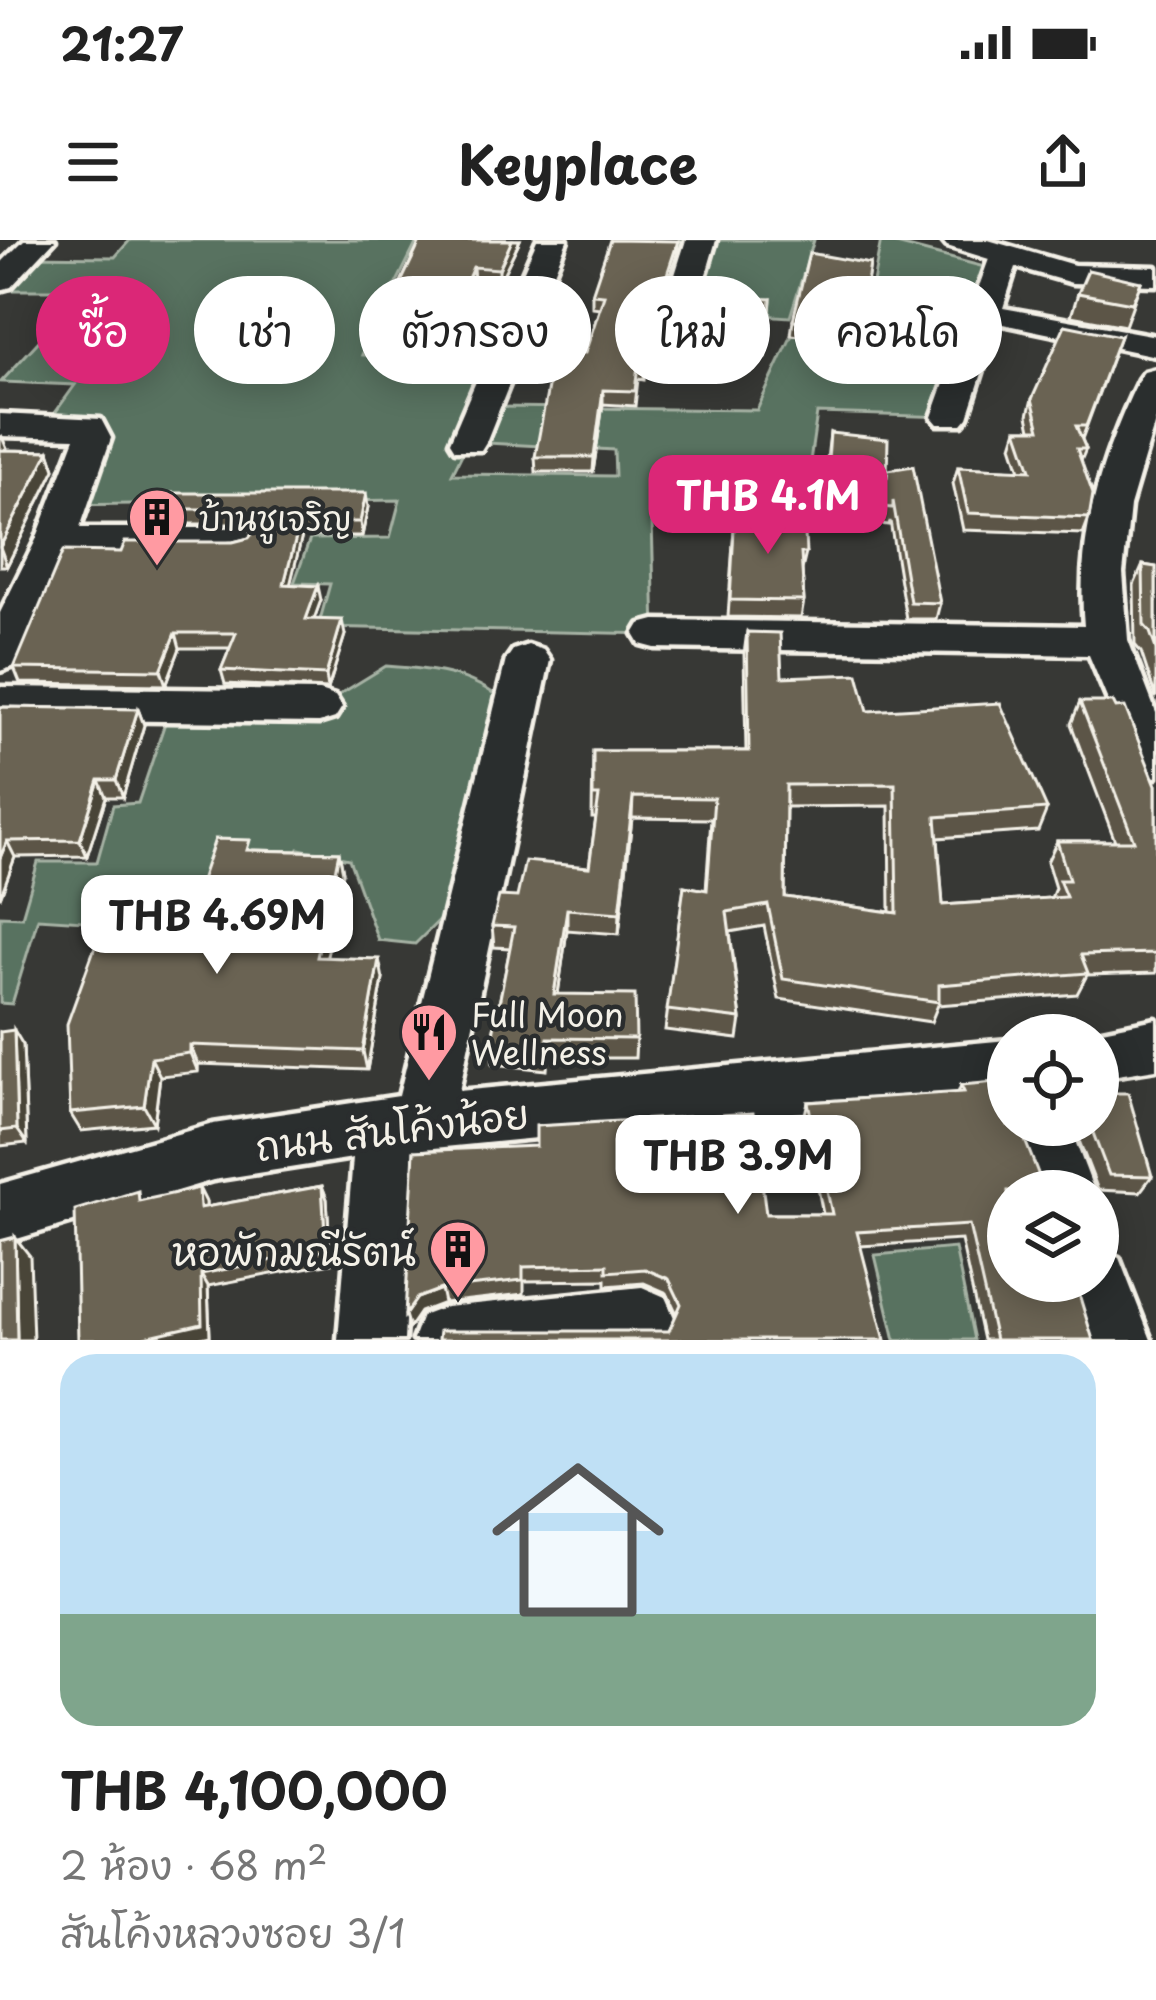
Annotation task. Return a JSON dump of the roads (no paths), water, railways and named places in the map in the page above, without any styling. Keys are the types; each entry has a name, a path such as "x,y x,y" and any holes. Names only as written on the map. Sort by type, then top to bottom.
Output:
{"street":[{"path":"0,280 40,240"},
{"path":"468,442 552,240"},
{"path":"690,276 701,240"},
{"path":"957,240 1072,274 1156,276"},
{"path":"950,417 1005,256"},
{"path":"1008,316 1156,346"},
{"path":"1156,379 1130,430 1105,548 1108,641 1120,682 1156,760"},
{"path":"0,425 88,428 93,438 56,540 0,656"},
{"path":"56,540 237,541"},
{"path":"655,634 1108,641"},
{"path":"371,1340 405,1123 528,660"},
{"path":"0,703 319,707"},
{"path":"1119,1050 1156,1044"},
{"name":"ถนน สันโค้งน้อย","path":"0,1214 213,1152 405,1123 987,1068"},
{"path":"1104,1302 1118,1340"},
{"path":"446,1340 642,1320"}],"place":[{"name":"บ้านชูเจริญ","path":"157,568"},
{"name":"Full Moon Wellness","path":"429,1083"},
{"name":"หอพักมณีรัตน์","path":"458,1300"}]}
